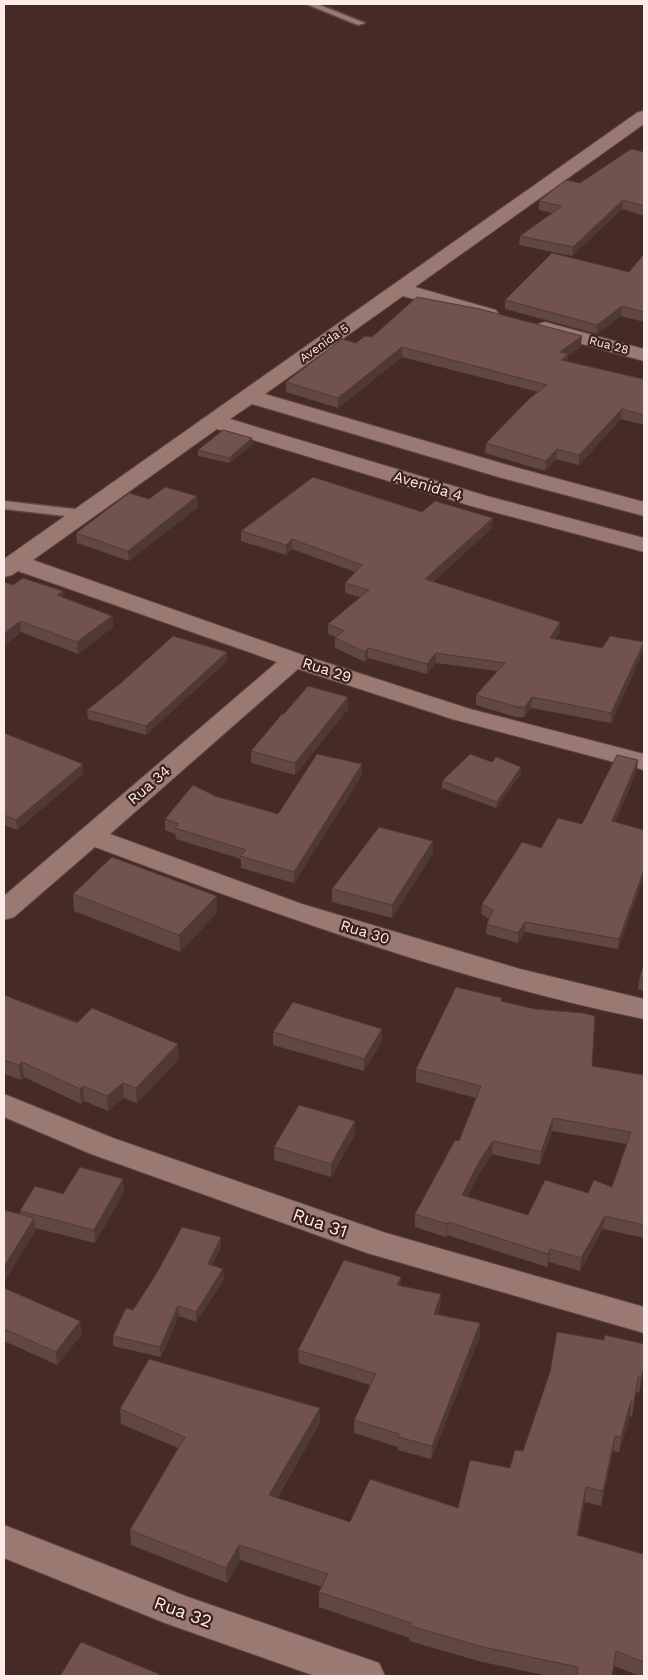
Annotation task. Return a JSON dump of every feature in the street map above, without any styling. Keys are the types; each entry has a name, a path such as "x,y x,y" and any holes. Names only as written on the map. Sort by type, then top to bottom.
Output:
{"street":[{"name":"Avenida 5","path":"9,566 644,116"},
{"path":"399,289 503,317"},
{"name":"Rua 28","path":"531,325 644,355"},
{"path":"249,396 510,473 644,509"},
{"name":"Avenida 4","path":"213,421 479,501 644,545"},
{"name":"Rua 29","path":"9,566 461,714 644,762"},
{"name":"Rua 34","path":"4,911 294,660"},
{"name":"Rua 30","path":"91,836 292,910 516,978 644,1009"},
{"name":"Rua 31","path":"4,1105 102,1146 380,1244 644,1320"},
{"name":"Rua 32","path":"4,1541 179,1611 365,1676"}],"lane":[{"path":"310,4 361,23"},
{"path":"4,505 83,514"}],"building":[{"path":"631,149 644,152 644,206 623,200 573,247 520,236 562,206 539,201 566,180 580,183"},
{"path":"552,253 629,272 644,254 644,312 622,306 597,325 505,300"},
{"path":"417,297 480,309 582,336 560,352 568,354 561,360 644,379 644,415 622,409 579,455 557,449 546,461 486,443 530,398 547,385 402,347 338,398 286,382 342,339 356,343 365,336 372,337"},
{"path":"223,430 252,438 229,458 198,450"},
{"path":"313,477 422,512 435,501 493,518 425,579 560,622 550,638 602,648 610,636 644,642 611,713 532,697 525,707 517,707 476,695 505,663 436,653 427,664 368,648 365,652 335,638 344,631 328,624 369,590 345,583 362,565 292,539 286,545 241,531"},
{"path":"165,487 197,496 128,551 76,533 129,493 149,499"},
{"path":"23,578 63,591 57,595 112,616 77,642 20,621 4,634 4,582 13,585"},
{"path":"173,636 227,652 146,726 87,710 122,682"},
{"path":"308,686 348,697 295,763 251,751 282,714"},
{"path":"4,733 83,764 16,820 4,815"},
{"path":"317,754 362,764 294,872 240,856 246,850 175,828 179,824 165,819 193,785 215,796 278,814"},
{"path":"470,754 492,762 496,757 521,767 497,802 442,781"},
{"path":"617,755 638,760 612,821 644,830 644,870 619,939 525,922 518,933 487,924 493,910 482,904 522,842 541,848 558,818 582,824"},
{"path":"379,827 433,841 392,905 332,889"},
{"path":"112,857 217,896 179,935 73,894"},
{"path":"644,963 644,978 640,977"},
{"path":"456,987 502,998 501,1001 535,1009 583,1013 595,1016 592,1066 644,1075 644,1225 605,1216 581,1258 550,1249 548,1254 448,1222 447,1224 415,1214 455,1140 459,1141 481,1086 416,1069","holes":["553,1118 631,1132 612,1187 594,1180 588,1193 545,1180 528,1215 462,1195 480,1160 493,1141 541,1152"]},
{"path":"4,995 77,1023 92,1008 178,1044 136,1088 123,1083 107,1096 83,1086 80,1089 22,1062 19,1065 4,1060"},
{"path":"293,1002 382,1029 364,1059 273,1032"},
{"path":"299,1105 355,1121 331,1164 274,1147"},
{"path":"80,1167 123,1179 94,1230 20,1211 35,1186 63,1194"},
{"path":"4,1210 34,1218 4,1267"},
{"path":"182,1227 221,1237 208,1264 223,1269 196,1312 178,1306 160,1347 113,1336 126,1308 133,1310 155,1276"},
{"path":"344,1260 401,1277 397,1285 441,1294 434,1314 480,1323 432,1446 398,1437 399,1434 354,1420 376,1374 298,1350"},
{"path":"4,1288 80,1321 56,1352 4,1329"},
{"path":"557,1332 604,1340 605,1335 644,1344 644,1366 641,1378 638,1377 634,1402 631,1401 621,1437 615,1436 603,1491 586,1487 577,1535 643,1554 644,1547 644,1662 616,1651 612,1676 577,1676 578,1667 483,1647 410,1626 411,1623 319,1592 328,1574 239,1545 226,1568 130,1530 185,1437 120,1409 149,1359 320,1408 269,1495 350,1522 370,1479 458,1508 470,1460 510,1468 515,1450 523,1451 550,1372"},
{"path":"81,1642 159,1674 158,1676 60,1676"}]}
